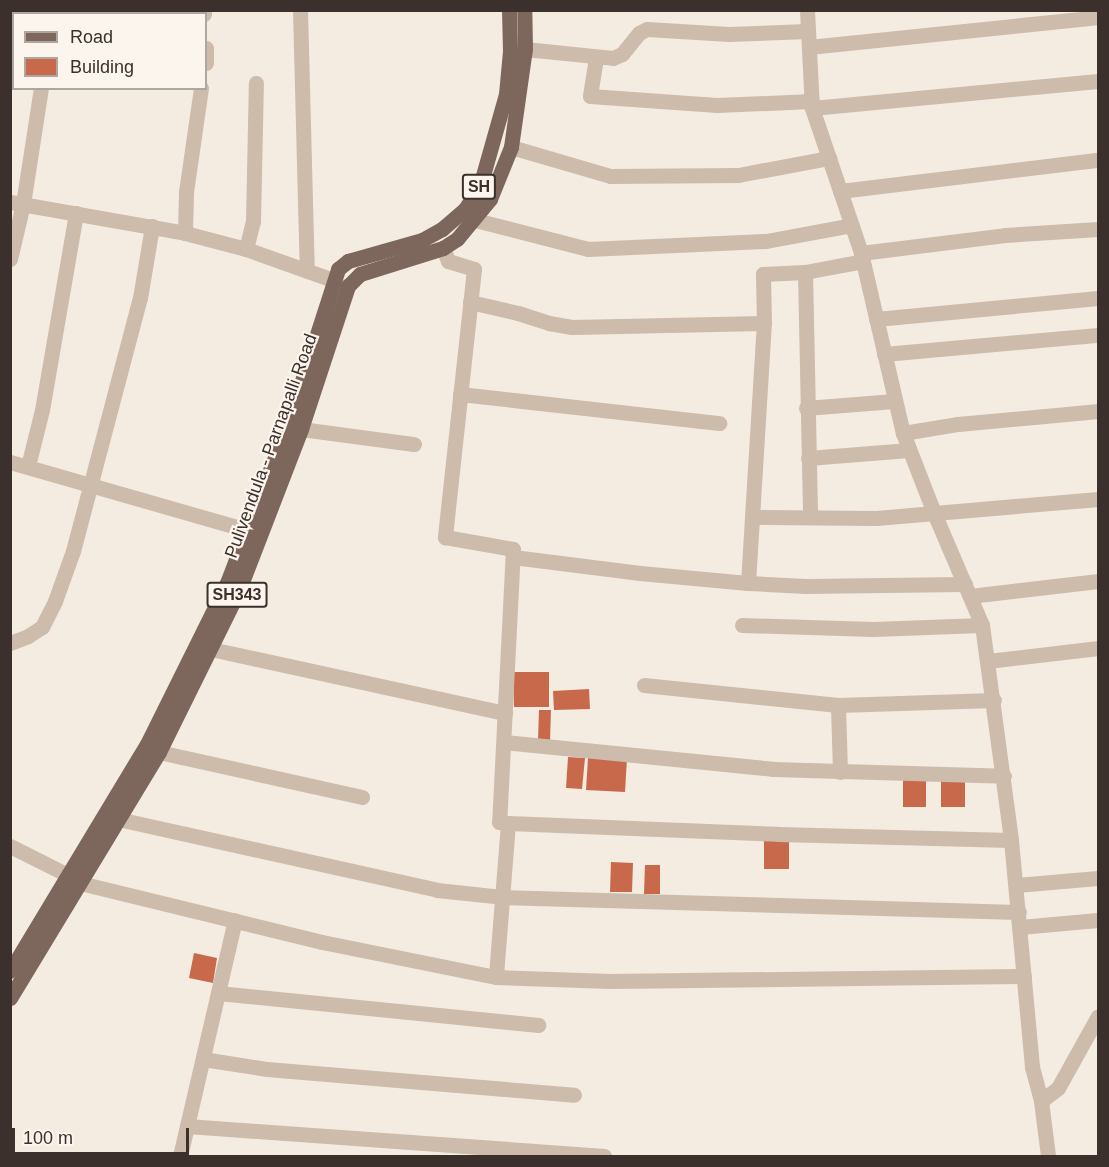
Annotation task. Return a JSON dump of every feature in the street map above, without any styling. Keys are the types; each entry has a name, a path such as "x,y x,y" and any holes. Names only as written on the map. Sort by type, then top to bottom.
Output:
{"main road":[{"name":"Pulivendula - Parnapalli Road","path":"10,971 118,819 159,752 239,590 254,532 338,269 348,261 422,240 442,228 465,209 480,186 506,94 510,51 509,10"},
{"path":"333,280 348,286 360,274 443,248 464,234 476,220 490,199 511,147 525,49 524,10"},
{"name":"Pulivendula - Parnapalli Road","path":"10,998 174,693 226,583 254,532 301,429 348,286"}],"street":[{"path":"300,10 307,271"},
{"path":"807,10 812,105 862,257 903,433 982,625 1004,776 1019,912 1032,1067 1041,1101 1048,1156"},
{"path":"809,47 1098,16"},
{"path":"525,49 613,58 622,54 639,33 646,29 729,34 808,31"},
{"path":"596,58 590,96 717,105 812,105 1098,81"},
{"path":"246,249 253,221 256,83"},
{"path":"10,259 17,203 41,90"},
{"path":"185,233 186,192 201,90"},
{"path":"511,147 610,176 738,175 829,158"},
{"path":"840,191 1098,160"},
{"path":"17,203 185,233 246,249 333,280"},
{"path":"28,466 42,410 76,213"},
{"path":"476,220 588,249 766,241 852,225"},
{"path":"10,644 42,627 56,601 92,484 140,298 152,226"},
{"path":"748,583 764,323 763,274 805,272 862,257 1005,235 1098,229"},
{"path":"443,248 447,261 474,269 445,537 513,549 499,822 778,834 1011,840"},
{"path":"805,272 810,517"},
{"path":"876,319 1098,298"},
{"path":"470,302 572,327 764,323"},
{"path":"884,354 1098,335"},
{"path":"460,394 719,423"},
{"path":"806,408 894,401"},
{"path":"903,433 958,424 1098,411"},
{"path":"301,429 414,444"},
{"path":"808,458 909,450"},
{"path":"10,462 254,532"},
{"path":"752,517 876,518 1098,499"},
{"path":"513,557 640,573 805,586 968,590 1098,581"},
{"path":"742,624 873,629 982,625"},
{"path":"211,648 505,713"},
{"path":"988,661 1098,648"},
{"path":"644,685 838,705 994,700"},
{"path":"838,705 840,772"},
{"path":"504,741 718,765 840,772 1004,776"},
{"path":"159,752 362,797"},
{"path":"118,819 437,890 502,897 1019,912"},
{"path":"496,977 508,823"},
{"path":"10,846 74,879 322,942 496,977 610,981 1024,976"},
{"path":"1016,885 1098,878"},
{"path":"180,1156 235,920"},
{"path":"1020,927 1098,920"},
{"path":"218,993 538,1025"},
{"path":"1041,1101 1058,1088 1098,1016"},
{"path":"202,1059 267,1069 574,1095"},
{"path":"187,1126 604,1156"}],"building":[{"path":"513,672 549,672 549,707 514,707"},
{"path":"589,689 590,709 554,710 553,691"},
{"path":"539,710 551,710 550,741 538,741"},
{"path":"568,757 585,758 582,789 566,788"},
{"path":"588,758 627,759 625,792 586,790"},
{"path":"903,779 926,779 926,807 903,807"},
{"path":"941,780 965,780 965,807 941,807"},
{"path":"764,839 789,839 789,869 764,869"},
{"path":"611,862 633,863 632,892 610,892"},
{"path":"645,865 660,865 660,894 644,894"},
{"path":"194,953 217,958 213,983 189,978"}]}
